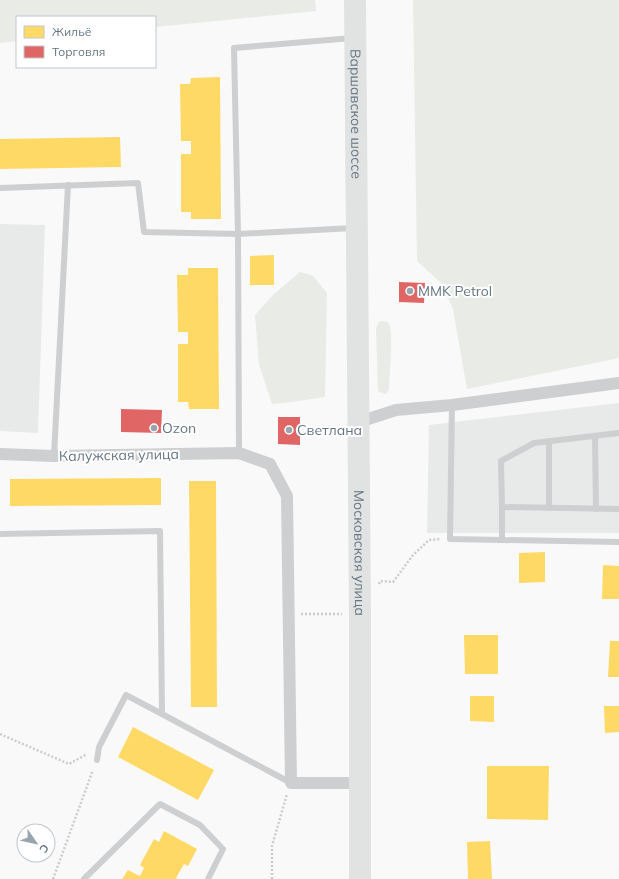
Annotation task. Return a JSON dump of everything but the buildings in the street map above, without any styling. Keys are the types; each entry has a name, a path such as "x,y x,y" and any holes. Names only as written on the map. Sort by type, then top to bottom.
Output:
{"highway":[{"name":"Варшавское шоссе","path":"355,0 357,228"},
{"name":"Московская улица","path":"357,228 360,606 360,879"}],"street":[{"path":"358,422 396,410 452,405 619,383"},
{"name":"Калужская улица","path":"0,454 54,456 239,453"},
{"path":"239,453 270,464 288,496 291,782 360,783"}],"lane":[{"path":"239,453 238,234 234,48 355,37"},
{"path":"0,188 138,183 144,232 238,234 357,228"},
{"path":"54,456 68,185"},
{"path":"452,405 450,539 619,542"},
{"path":"502,540 501,461 534,443 619,433"},
{"path":"595,436 596,509"},
{"path":"549,441 549,508"},
{"path":"502,507 619,509"},
{"path":"0,534 160,531 162,714"},
{"path":"97,760 99,747 126,695 291,782"},
{"path":"84,879 160,804 200,826 223,849 208,879"}],"path":[{"path":"0,734 69,764 99,747"},
{"path":"53,879 97,760"},
{"path":"272,879 272,846 291,782"}],"shaded area":[{"path":"0,0 315,0 316,11 156,27 156,16 16,16 16,41 0,43"},
{"path":"413,0 619,0 619,358 467,389 453,309 441,283 417,261"},
{"path":"0,224 45,225 38,433 0,431"},
{"path":"300,272 313,276 327,293 325,397 272,404 259,364 255,315 274,294"},
{"path":"381,321 389,324 391,336 389,390 386,394 378,391 376,329 378,323"},
{"path":"619,403 619,533 427,533 429,425"}],"place":[{"name":"MMK Petrol","path":"410,291"},
{"name":"Ozon","path":"154,428"},
{"name":"Светлана","path":"289,430"}]}
